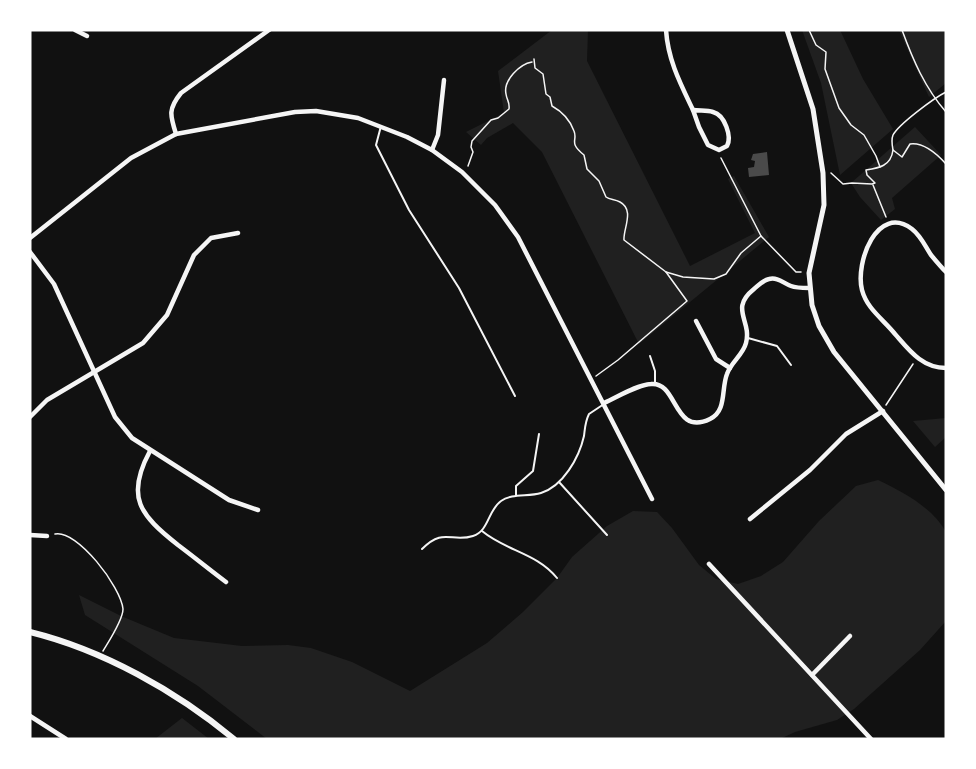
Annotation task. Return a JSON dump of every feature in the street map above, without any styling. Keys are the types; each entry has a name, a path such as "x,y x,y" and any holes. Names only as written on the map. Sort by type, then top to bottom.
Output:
{"main road":[{"path":"30,632 100,657 142,677 183,702 234,739"}],"street":[{"path":"75,30 87,36"},
{"path":"176,134 170,114 173,103 182,93 269,30"},
{"path":"666,30 674,71 699,128 708,145 719,150 727,146 730,138 720,116 713,112 693,110"},
{"path":"787,30 813,109 823,173 824,205 808,273 812,305 819,326 834,352 946,490"},
{"path":"432,150 438,135 444,80"},
{"path":"30,238 131,158 176,134 305,111 339,113 381,126 432,150 462,172 495,205 518,237 652,499"},
{"path":"946,272 911,228 903,224 889,224 875,235 865,251 860,274 864,298 875,315 917,358 932,366 946,368"},
{"path":"30,417 47,400 143,343 168,315 194,255 211,238 238,233"},
{"path":"30,252 54,284 115,417 132,438 230,500 258,510"},
{"path":"604,403 643,385 655,384 666,390 681,415 690,421 702,422 712,418 720,409 730,368 743,351 747,338 741,305 750,292 763,281 775,279 795,287 809,288"},
{"path":"696,321 716,359 730,368"},
{"path":"750,519 810,470 846,434 882,411"},
{"path":"150,451 140,470 138,494 142,511 154,527 226,582"},
{"path":"30,535 47,536"},
{"path":"709,564 871,739"},
{"path":"812,675 850,636"},
{"path":"30,716 66,738"}],"lane":[{"path":"381,126 376,145 409,210 459,288 515,396"},
{"path":"747,338 777,346 791,365"},
{"path":"650,356 655,371 655,384"},
{"path":"422,549 440,537 465,538 477,535 501,501 516,496 538,494 558,482 568,472 581,444 589,414 604,403"},
{"path":"516,496 516,486 529,476 535,466 539,434"},
{"path":"558,482 607,535"},
{"path":"482,531 494,540 548,566 557,578"}],"path":[{"path":"809,30 815,43 826,52 826,76 842,113 851,125 864,135 880,168"},
{"path":"902,30 923,81 946,112"},
{"path":"534,59 535,68 543,74 546,94 550,97 552,106 567,118 576,133 574,143 584,155 587,169 599,181 603,194 608,199 621,202 626,210 624,240 666,272 687,301 591,380"},
{"path":"462,172 466,170 471,161 472,141 488,123 509,109 510,102 506,90 511,76 523,65 533,63"},
{"path":"889,224 872,184 875,183 867,175 866,170 886,165 892,156 891,143 896,131 934,98 946,92"},
{"path":"893,150 902,157 910,144 915,143 934,151 946,164"},
{"path":"719,150 761,236 796,272 808,273"},
{"path":"823,173 829,171 843,184 872,184"},
{"path":"666,272 683,277 714,279 721,277 741,253 761,236"},
{"path":"882,411 917,358"},
{"path":"47,536 60,533 73,538 95,560 120,598 123,608 121,616 100,657"}],"shaded area":[{"path":"552,30 588,30 587,61 690,266 755,233 728,179 734,176 769,237 639,344 542,152 513,123 487,138 481,145 466,132 504,113 498,71"},
{"path":"802,30 840,30 863,79 893,129 840,175 821,83"},
{"path":"899,30 946,30 946,83 929,97"},
{"path":"915,127 941,155 892,198 895,209 881,220 860,197 851,183"},
{"path":"946,418 946,437 935,447 913,421"},
{"path":"878,480 907,495 925,508 946,532 946,621 920,650 854,709 837,720 795,732 780,739 267,739 198,686 85,615 79,595 121,616 174,638 242,646 288,645 311,648 352,662 410,691 487,643 557,578 572,557 607,526 633,511 657,512 672,528 699,565 716,579 738,584 761,576 783,562 819,521 856,486"},
{"path":"182,718 209,739 155,739"}],"building":[{"path":"767,152 769,175 749,177 748,168 754,167 755,161 751,160 753,154"}]}
